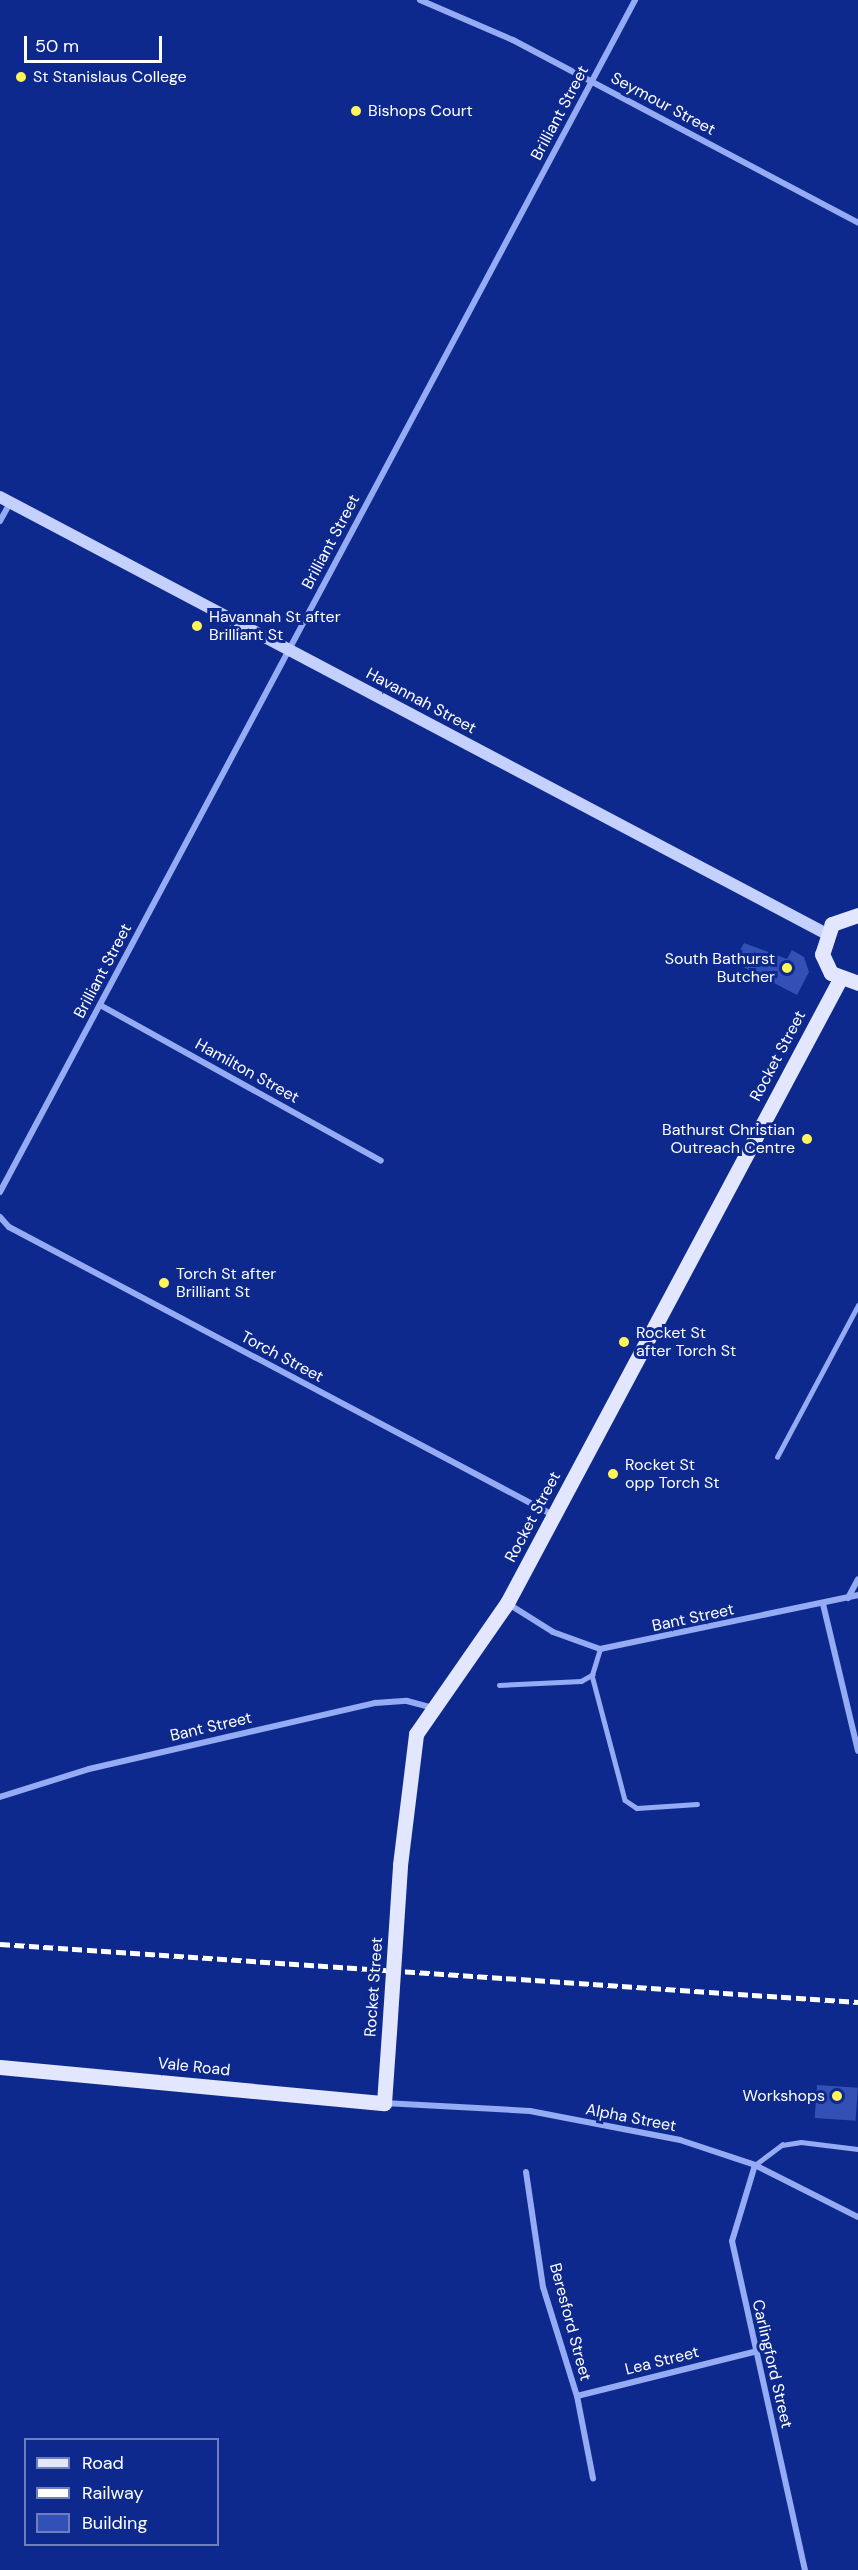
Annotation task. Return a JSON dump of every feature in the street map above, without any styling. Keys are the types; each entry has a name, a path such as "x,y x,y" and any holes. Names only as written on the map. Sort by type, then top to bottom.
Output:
{"main road":[{"path":"858,915 840,918 825,933 822,954 840,979 858,982"},
{"name":"Rocket Street","path":"384,2103 408,1772 416,1734 430,1707 507,1603 840,979"},
{"name":"Vale Road","path":"0,2067 384,2103"}],"street":[{"name":"Seymour Street","path":"420,0 592,81 858,224"},
{"name":"Brilliant Street","path":"0,1192 635,0"},
{"name":"Havannah Street","path":"5,500 825,933"},
{"path":"0,521 5,500"},
{"name":"Hamilton Street","path":"100,1005 381,1161"},
{"name":"Torch Street","path":"0,1217 9,1227 555,1515"},
{"path":"848,1598 858,1579"},
{"name":"Bant Street","path":"600,1650 858,1595"},
{"path":"507,1603 554,1632 600,1650"},
{"path":"823,1604 858,1751"},
{"name":"Bant Street","path":"0,1797 89,1770 375,1703 407,1701 430,1707"},
{"name":"Alpha Street","path":"384,2103 530,2111 680,2140 755,2164 858,2217"},
{"name":"Carlingford Street","path":"755,2164 732,2241 754,2352 805,2570"},
{"name":"Beresford Street","path":"526,2172 543,2287 577,2396 593,2478"},
{"name":"Lea Street","path":"577,2396 754,2352"}],"lane":[{"path":"777,1457 858,1305"},
{"path":"600,1650 592,1675 625,1800 637,1808 697,1804"},
{"path":"499,1685 581,1681 592,1675"},
{"path":"755,2164 792,2144 858,2149"}],"building":[{"path":"744,943 787,959 792,950 804,957 809,972 797,995 734,962"},
{"name":"Workshops","path":"817,2085 858,2088 856,2121 815,2118"}],"railway":[{"path":"0,1944 858,2002"}],"place":[{"name":"St Stanislaus College","path":"21,77"},
{"name":"Bishops Court","path":"356,111"},
{"name":"Havannah St after Brilliant St","path":"197,626"},
{"name":"South Bathurst Butcher","path":"787,968"},
{"name":"Bathurst Christian Outreach Centre","path":"807,1139"},
{"name":"Torch St after Brilliant St","path":"164,1283"},
{"name":"Rocket St after Torch St","path":"624,1342"},
{"name":"Rocket St opp Torch St","path":"613,1474"},
{"name":"Workshops","path":"837,2096"}]}
